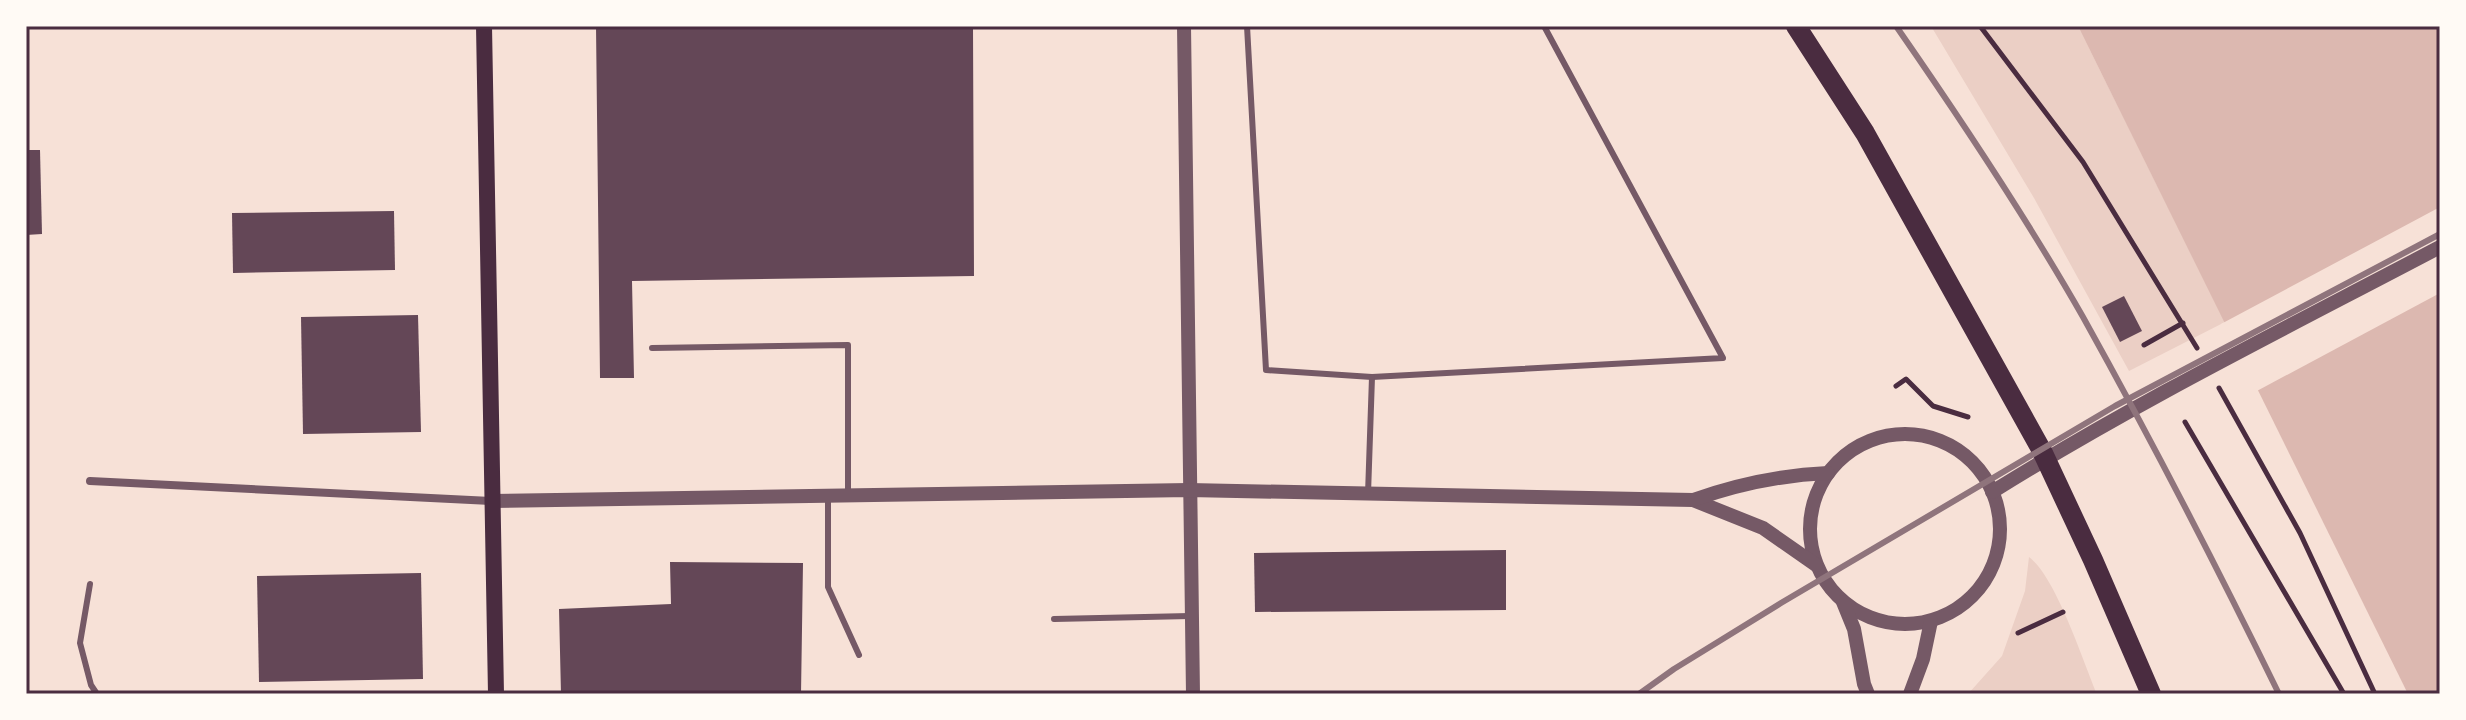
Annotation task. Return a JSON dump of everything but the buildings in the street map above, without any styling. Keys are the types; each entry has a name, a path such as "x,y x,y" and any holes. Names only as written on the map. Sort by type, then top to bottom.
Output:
{"main road":[{"path":"484,26 496,694"},
{"path":"1796,26 1865,133 2042,451 2151,694"}],"street":[{"path":"1184,26 1193,694"},
{"path":"1992,492 2143,404 2440,247"},
{"path":"1892,434 1914,434 1937,439 1959,450 1977,466 1992,492 1998,509 2000,533 1996,557 1986,580 1971,598 1953,612 1931,621 1908,625 1885,623 1863,615 1843,602 1816,565 1810,542 1810,518 1815,498 1837,462 1872,439 1892,434"},
{"path":"90,481 491,501 1189,490 1693,500 1735,485 1828,473"},
{"path":"1693,500 1763,528 1816,565"},
{"path":"1843,602 1854,629 1868,694"},
{"path":"1910,694 1923,659 1931,621"}],"lane":[{"path":"1247,26 1266,370 1372,377 1723,358 1544,26"},
{"path":"652,348 848,345 848,496"},
{"path":"1368,494 1372,377"},
{"path":"827,496 828,587 859,655"},
{"path":"90,584 80,643 91,685 97,694"},
{"path":"1054,619 1192,616"}],"path":[{"path":"2144,345 2183,323"},
{"path":"1896,386 1906,379 1933,406 1968,417"},
{"path":"2185,422 2344,694"},
{"path":"2018,633 2063,612"}],"shaded area":[{"path":"1931,26 2078,26 2225,322 2129,371 2034,198"},
{"path":"2078,26 2440,26 2440,694 2408,694"},
{"path":"2029,557 2039,567 2059,600 2097,694 1968,694 2002,656 2025,591"}],"pier":[{"path":"2440,207 2440,293 2255,392 2221,324"}],"railway":[{"path":"1896,26 1993,170 2083,317 2184,504 2279,694"},
{"path":"1639,694 1781,603 2115,406 2440,234"}]}
